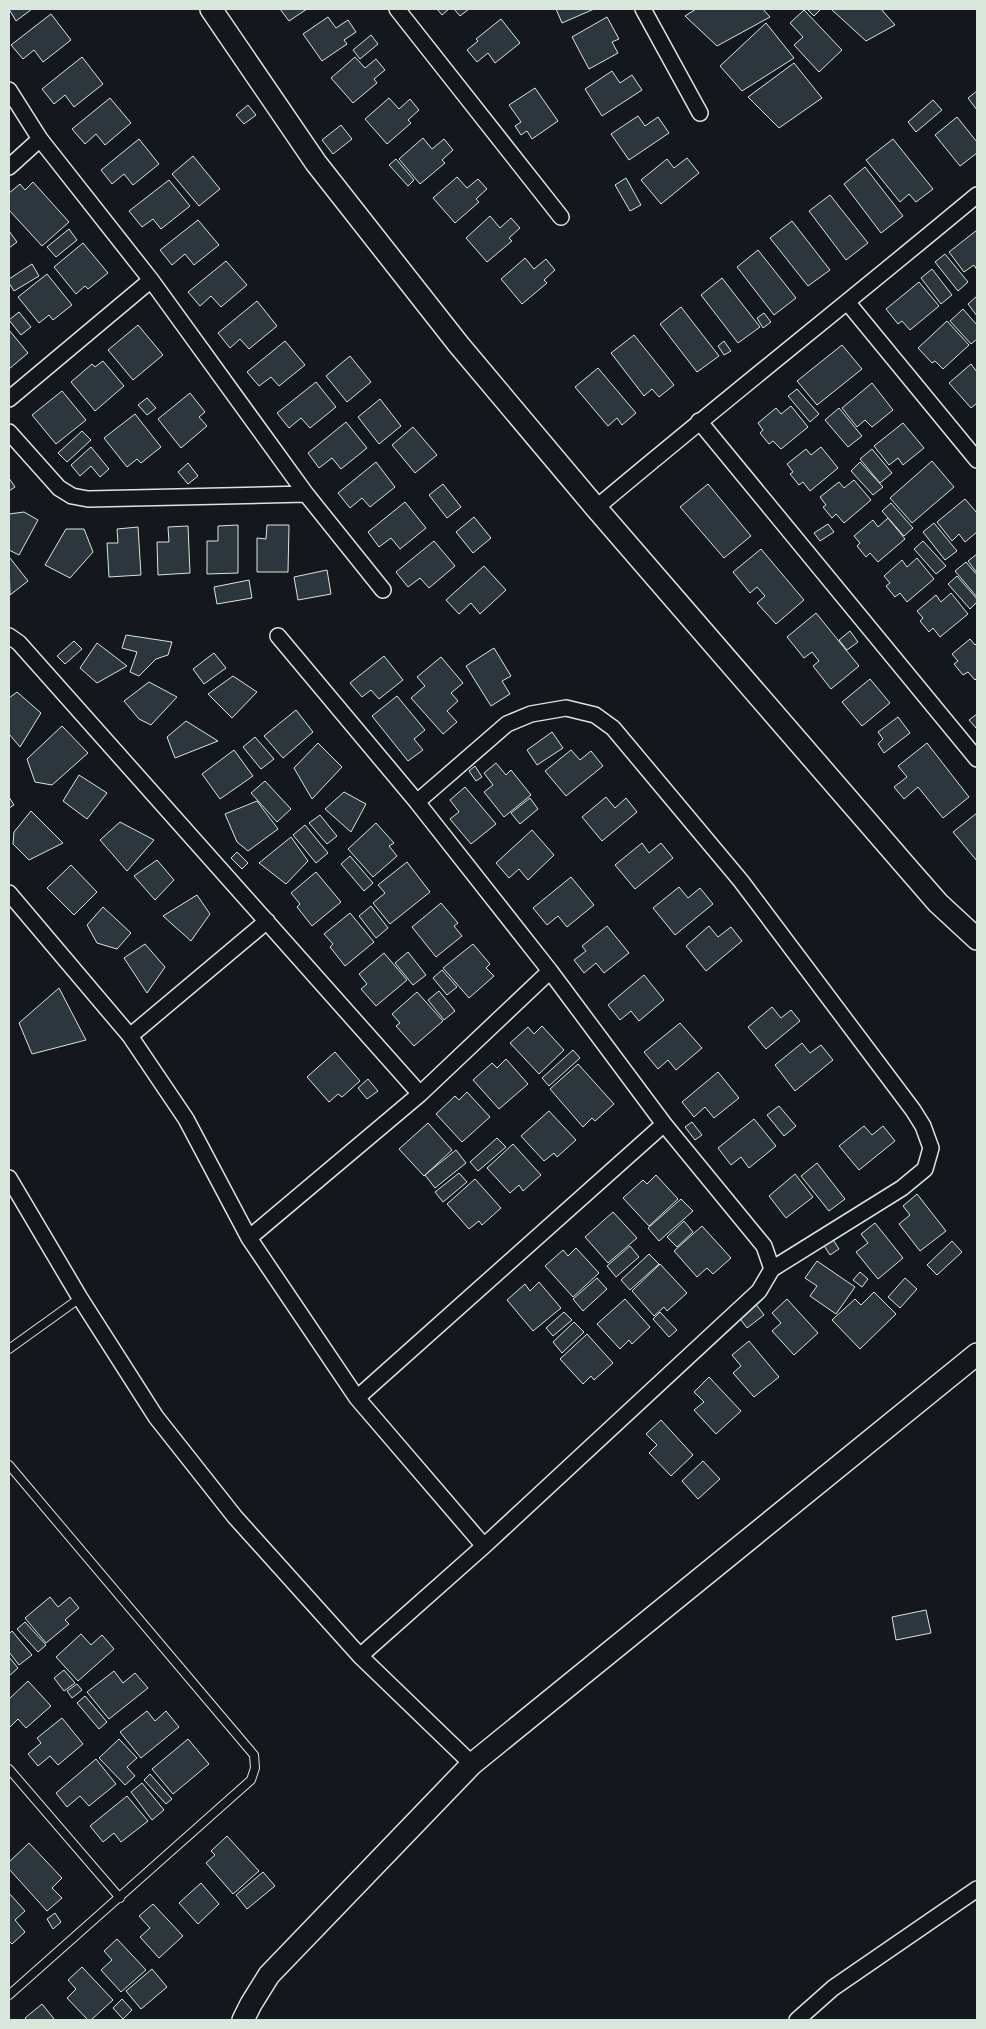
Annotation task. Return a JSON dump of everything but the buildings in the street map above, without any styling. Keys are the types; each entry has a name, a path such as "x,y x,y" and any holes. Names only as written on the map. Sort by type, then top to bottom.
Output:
{"street":[{"path":"211,9 322,171 459,344 596,508 904,864 938,903 977,939"},
{"path":"397,9 561,217"},
{"path":"643,9 700,113"},
{"path":"9,90 40,140 151,280 306,494 383,590"},
{"path":"9,167 40,140"},
{"path":"596,508 699,422 848,303 977,195"},
{"path":"9,399 151,280"},
{"path":"848,303 977,460"},
{"path":"699,422 977,759"},
{"path":"9,432 59,488 72,496 88,499 306,494"},
{"path":"9,636 19,643 420,1094"},
{"path":"278,636 416,802 550,971 664,1124 764,1246 772,1269"},
{"path":"360,1656 484,1546 760,1290 772,1269 902,1188 924,1169 931,1148 923,1126 913,1110 741,882 612,728 595,715 566,708 530,714 507,724 416,802"},
{"path":"9,893 130,1036 186,1119 249,1238 358,1398 484,1546"},
{"path":"130,1036 267,921"},
{"path":"249,1238 420,1094 550,971"},
{"path":"358,1398 664,1124"},
{"path":"9,1178 80,1298 156,1417 235,1517 360,1656 472,1764"},
{"path":"243,2020 250,2004 269,1975 472,1764 977,1354"},
{"path":"798,2020 833,1988 977,1889"}],"lane":[{"path":"9,1349 80,1298"},
{"path":"9,1465 254,1755 255,1768 251,1780 9,1995"},
{"path":"9,1769 120,1898"}]}
